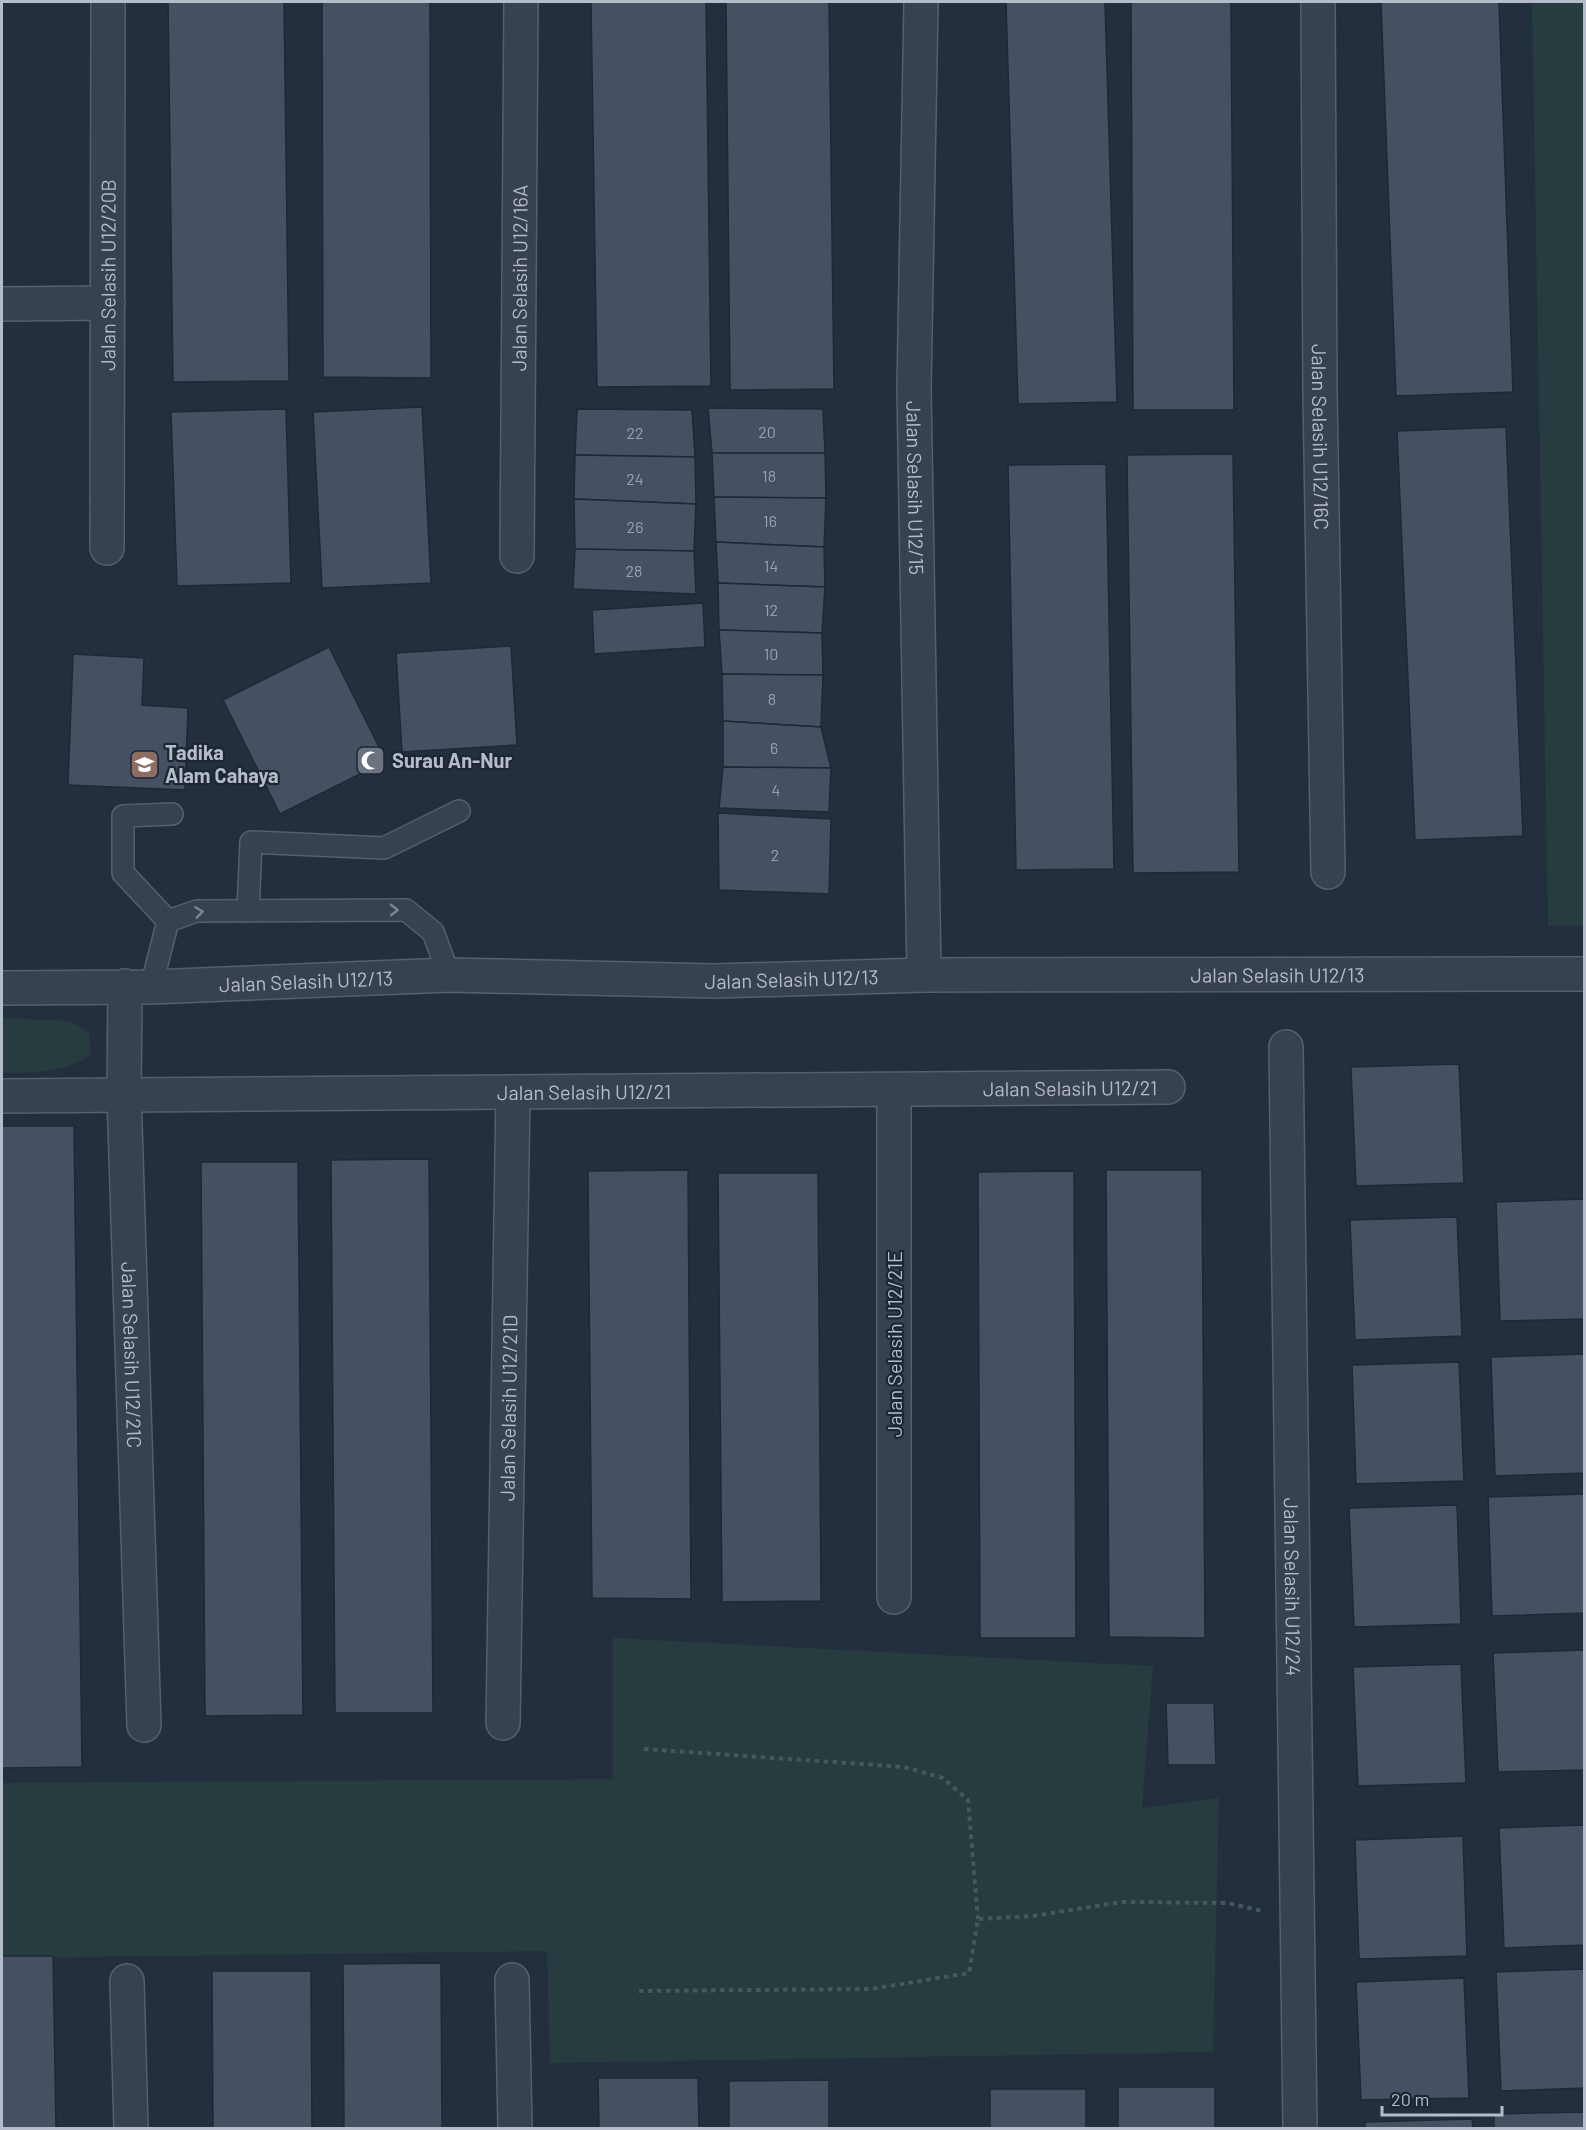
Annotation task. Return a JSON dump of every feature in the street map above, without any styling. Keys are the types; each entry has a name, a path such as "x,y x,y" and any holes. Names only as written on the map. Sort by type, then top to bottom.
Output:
{"street":[{"name":"Jalan Selasih U12/20B","path":"107,548 108,2"},
{"name":"Jalan Selasih U12/16A","path":"517,556 521,2"},
{"name":"Jalan Selasih U12/15","path":"921,2 914,389 924,975"},
{"name":"Jalan Selasih U12/16C","path":"1318,2 1320,392 1328,872"},
{"path":"2,304 108,303"},
{"name":"Jalan Selasih U12/13","path":"2,988 138,986 449,975 716,981 924,975 1584,974"},
{"name":"Jalan Selasih U12/21C","path":"138,986 124,1093 144,1725"},
{"name":"Jalan Selasih U12/24","path":"1286,1047 1300,2128"},
{"name":"Jalan Selasih U12/21","path":"2,1096 124,1093 513,1094 1168,1087"},
{"name":"Jalan Selasih U12/21E","path":"894,1090 894,1597"},
{"name":"Jalan Selasih U12/21D","path":"503,1723 513,1094"},
{"path":"512,1980 515,2128"},
{"path":"127,1981 131,2128"}],"lane":[{"path":"248,911 251,842 384,848 459,811"},
{"path":"168,921 123,873 123,816 172,814"},
{"path":"138,986 168,921 197,911 406,910 433,933 449,975"}],"path":[{"path":"639,1991 871,1989 969,1972 978,1919 968,1800 943,1778 904,1767 644,1749"},
{"path":"978,1919 1033,1916 1133,1902 1228,1903 1297,1919"}],"green space":[{"path":"1532,2 1584,2 1584,925 1548,926"},
{"path":"2,1018 70,1021 89,1033 91,1055 59,1069 2,1073"},
{"path":"613,1638 1153,1666 1142,1808 1219,1798 1213,2052 550,2063 547,1951 2,1958 2,1783 613,1779"}],"building":[{"path":"168,2 284,2 289,381 173,382"},
{"path":"322,2 430,2 431,378 323,377"},
{"path":"591,2 706,2 711,386 597,387"},
{"path":"726,2 829,2 834,389 730,390"},
{"path":"1006,2 1105,2 1117,402 1018,404"},
{"path":"1131,2 1231,2 1234,410 1133,410"},
{"path":"1381,2 1499,2 1513,392 1396,396"},
{"path":"422,407 431,583 322,588 313,412"},
{"path":"708,408 823,409 825,453 712,453"},
{"path":"286,409 291,583 177,586 171,412"},
{"path":"577,409 692,410 695,457 575,455"},
{"path":"1506,427 1523,836 1415,840 1397,431"},
{"path":"712,453 825,453 826,498 714,497"},
{"path":"1233,454 1239,872 1133,873 1127,455"},
{"path":"575,455 695,457 696,504 574,499"},
{"path":"1106,464 1114,869 1016,870 1008,465"},
{"path":"714,497 826,498 824,547 716,542"},
{"path":"574,499 696,504 694,551 575,549"},
{"path":"716,542 824,547 825,587 718,583"},
{"path":"575,549 694,551 696,594 573,589"},
{"path":"718,583 825,587 822,633 719,630"},
{"path":"703,603 705,647 594,654 592,610"},
{"path":"719,630 822,633 823,675 722,674"},
{"path":"511,646 517,745 402,752 396,653"},
{"path":"329,647 386,761 280,814 223,700"},
{"path":"73,654 144,658 142,705 188,708 185,790 68,785"},
{"path":"722,674 823,675 821,727 723,721"},
{"path":"723,721 821,727 831,768 723,767"},
{"path":"723,767 831,768 829,812 719,808"},
{"path":"718,813 831,819 829,894 719,890"},
{"path":"1459,1064 1464,1183 1356,1186 1351,1067"},
{"path":"2,1126 74,1126 82,1767 2,1768"},
{"path":"429,1159 433,1713 335,1713 331,1160"},
{"path":"201,1162 298,1162 303,1715 205,1716"},
{"path":"688,1170 691,1599 592,1598 588,1171"},
{"path":"1106,1170 1202,1170 1205,1638 1109,1637"},
{"path":"1074,1171 1076,1638 980,1638 978,1172"},
{"path":"718,1173 818,1173 821,1601 722,1602"},
{"path":"1584,1199 1584,1319 1500,1321 1496,1202"},
{"path":"1457,1217 1462,1336 1355,1340 1350,1220"},
{"path":"1584,1354 1584,1473 1495,1476 1491,1357"},
{"path":"1459,1362 1464,1481 1356,1484 1352,1365"},
{"path":"1584,1494 1584,1613 1492,1616 1488,1497"},
{"path":"1457,1505 1461,1624 1354,1627 1349,1508"},
{"path":"1584,1650 1584,1770 1498,1772 1493,1653"},
{"path":"1461,1664 1466,1783 1358,1786 1353,1667"},
{"path":"1166,1703 1214,1703 1216,1765 1168,1765"},
{"path":"1584,1825 1584,1945 1504,1948 1499,1828"},
{"path":"1463,1836 1467,1956 1359,1959 1355,1840"},
{"path":"2,1956 53,1956 56,2128 2,2128"},
{"path":"441,1963 442,2128 344,2128 343,1964"},
{"path":"1584,1969 1584,2088 1501,2091 1496,1972"},
{"path":"212,1971 311,1971 312,2128 213,2128"},
{"path":"1464,1978 1469,2098 1361,2100 1356,1982"},
{"path":"598,2078 698,2078 699,2128 599,2128"},
{"path":"829,2080 829,2128 729,2128 729,2081"},
{"path":"1118,2087 1215,2087 1215,2128 1118,2128"},
{"path":"990,2089 1086,2089 1086,2128 990,2128"},
{"path":"1584,2112 1584,2128 1494,2128 1494,2114"},
{"path":"1472,2119 1473,2128 1365,2128 1365,2122"}],"place":[{"name":"Surau An-Nur","path":"371,760"},
{"name":"Tadika Alam Cahaya","path":"144,764"}]}
